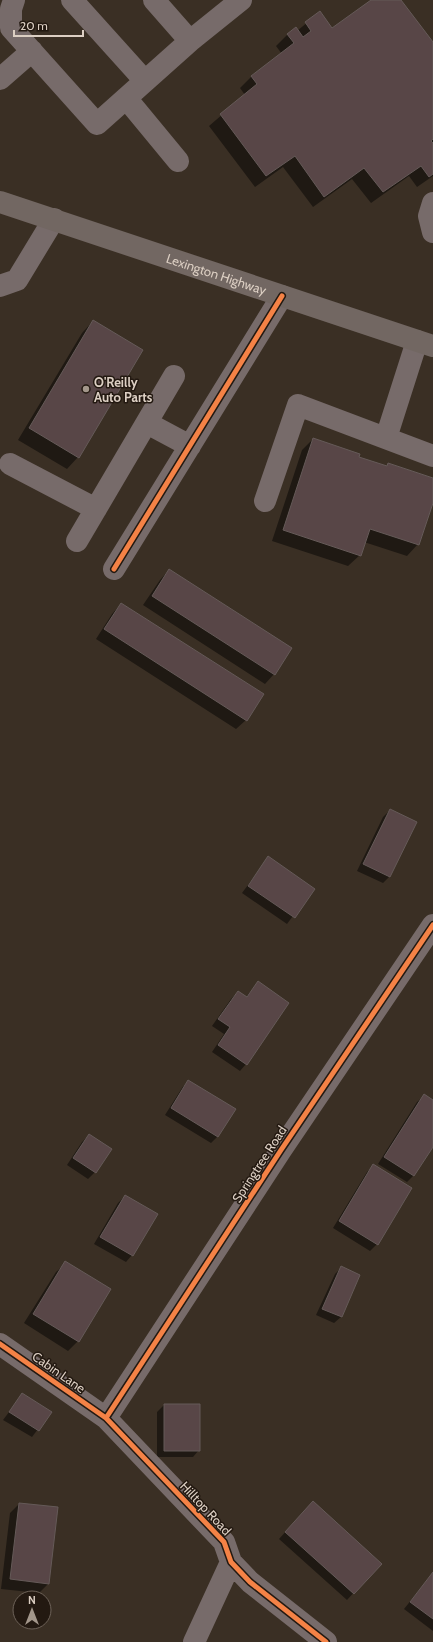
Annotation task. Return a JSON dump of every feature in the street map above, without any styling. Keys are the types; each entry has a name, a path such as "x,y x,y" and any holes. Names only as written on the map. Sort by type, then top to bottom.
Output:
{"highway":[{"name":"Lexington Highway","path":"0,202 425,344"}],"street":[{"path":"72,0 145,81"},
{"path":"154,0 190,41"},
{"path":"11,1 11,28 96,124 190,41 240,0"},
{"path":"0,79 32,51"},
{"path":"126,98 178,161"},
{"path":"433,203 429,216 433,232"},
{"path":"0,286 17,280 54,219"},
{"path":"114,569 282,296"},
{"path":"386,438 425,344"},
{"path":"77,541 174,376"},
{"path":"265,501 298,405 433,456"},
{"path":"146,423 190,446"},
{"path":"10,464 96,509"},
{"name":"Springtree Road","path":"106,1418 280,1150 433,924"},
{"name":"Cabin Lane","path":"0,1344 106,1418"},
{"name":"Hilltop Road","path":"106,1418 224,1542 232,1562 250,1582 326,1642"},
{"path":"194,1642 232,1562"}],"building":[{"path":"371,0 401,0 433,42 433,139 431,141 433,143 433,174 429,177 421,166 383,192 364,168 324,197 295,156 266,176 220,114 257,84 251,76 294,43 287,34 296,27 303,37 311,31 305,22 320,11 332,28"},
{"name":"O'Reilly Auto Parts","path":"93,320 143,350 79,458 29,428"},
{"path":"313,438 360,454 359,457 387,466 388,463 433,478 433,503 419,545 370,529 361,556 283,530"},
{"path":"169,569 292,648 275,675 152,596"},
{"path":"121,603 264,694 247,721 104,629"},
{"path":"390,809 417,822 390,877 363,864"},
{"path":"268,856 315,889 295,918 248,886"},
{"path":"258,981 289,1003 247,1065 218,1045 230,1027 218,1019 238,991 247,997"},
{"path":"188,1080 236,1109 218,1137 171,1108"},
{"path":"424,1094 433,1100 433,1147 414,1176 384,1157"},
{"path":"89,1134 112,1149 96,1173 73,1158"},
{"path":"373,1164 412,1188 378,1245 339,1221"},
{"path":"125,1195 158,1214 133,1256 100,1237"},
{"path":"65,1261 111,1289 79,1342 33,1314"},
{"path":"341,1266 360,1275 342,1317 322,1309"},
{"path":"22,1393 52,1412 39,1431 9,1412"},
{"path":"164,1404 200,1404 200,1451 164,1451"},
{"path":"313,1501 382,1564 354,1594 285,1532"},
{"path":"19,1503 58,1507 49,1584 10,1579"},
{"path":"433,1572 433,1619 410,1602"}],"cycle path":[{"path":"114,569 282,296"},
{"path":"106,1418 281,1150 433,925"},
{"path":"0,1344 106,1418 224,1542 231,1562 250,1582 326,1642"}],"place":[{"name":"O'Reilly Auto Parts","path":"86,389"}]}
